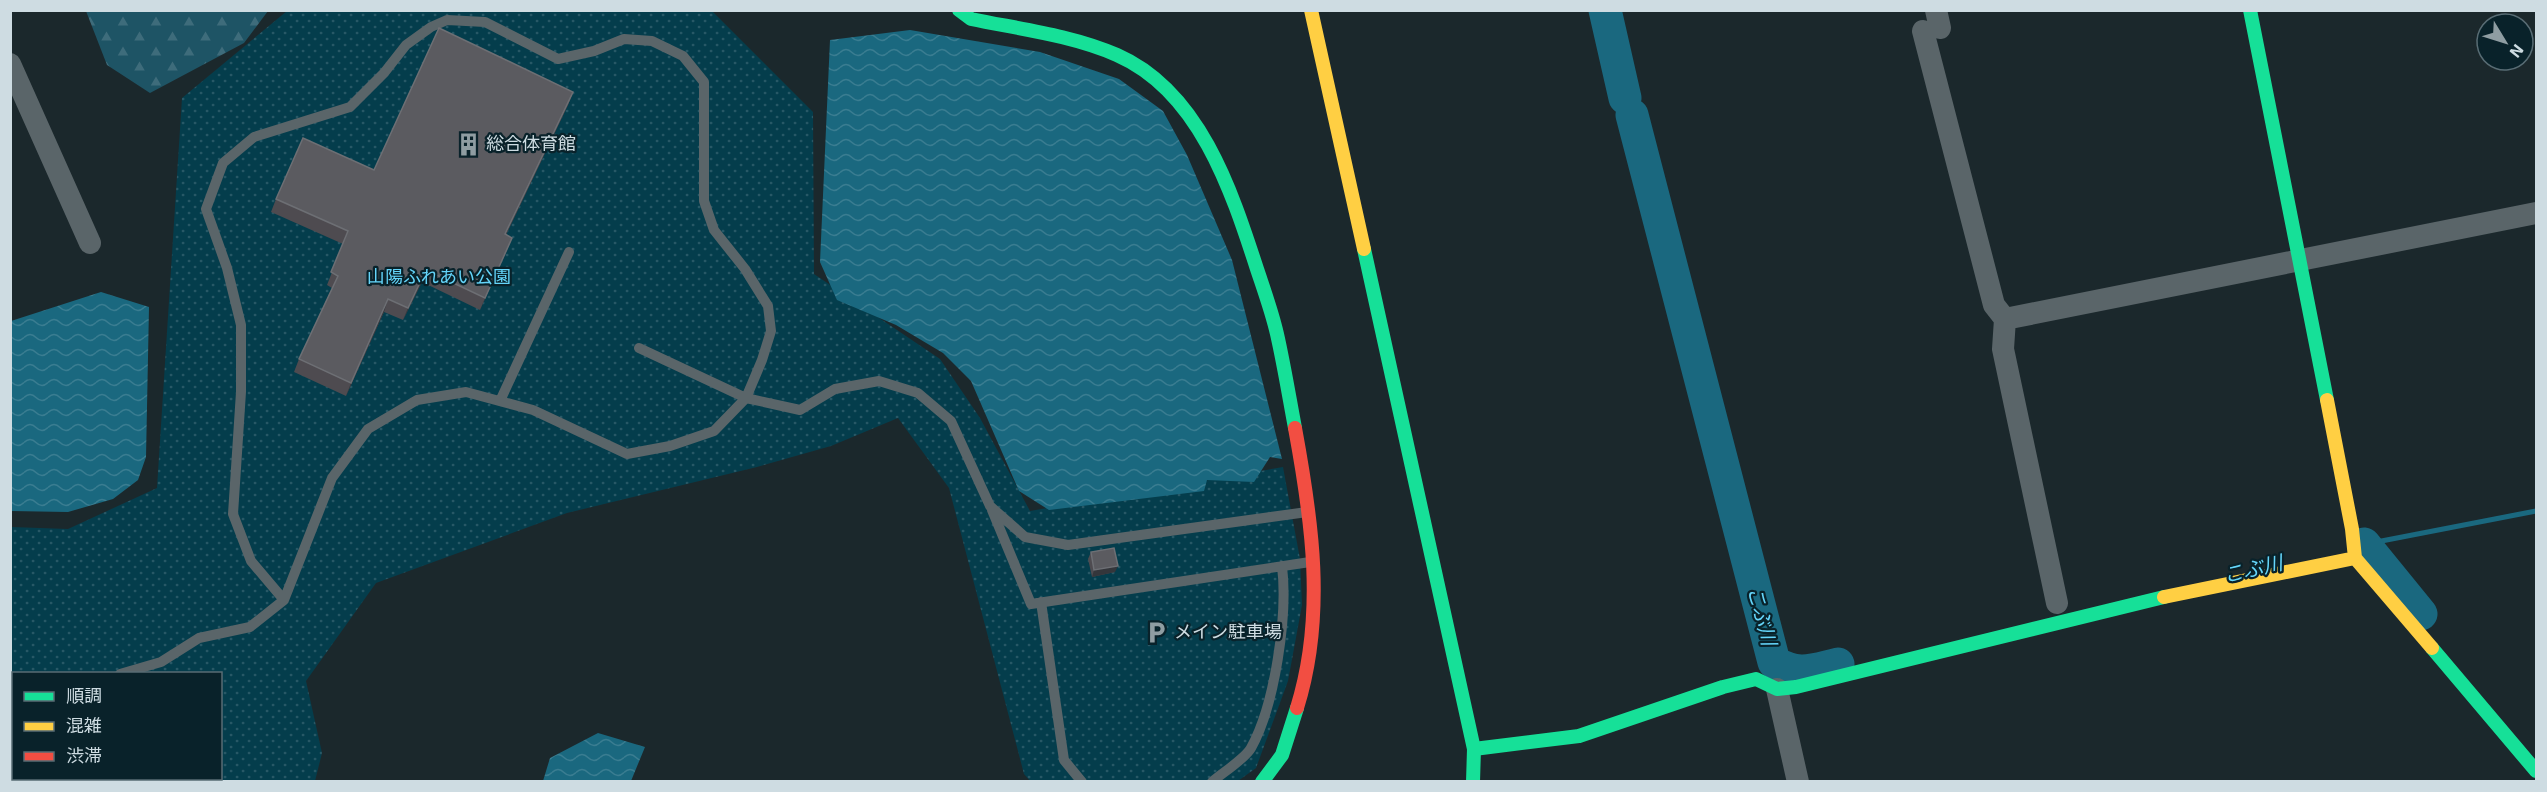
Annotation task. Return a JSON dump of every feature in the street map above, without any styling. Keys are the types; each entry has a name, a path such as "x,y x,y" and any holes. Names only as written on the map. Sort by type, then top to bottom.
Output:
{"street":[{"path":"960,10 971,19 1068,39 1117,55 1155,78 1182,105 1206,142 1241,219 1277,332 1310,512 1315,588 1310,645 1299,700 1282,755 1262,782"},
{"path":"1311,10 1474,749 1473,782"},
{"path":"2250,10 2352,530 2355,558 2536,771"},
{"path":"1933,23 1994,305 2005,319 2003,349 2056,603"},
{"path":"10,64 90,243"},
{"path":"2005,319 2536,213"},
{"path":"1474,749 1579,736 1723,687 1756,679 1777,689 1808,684 2202,588 2355,558"},
{"path":"1777,689 1798,782"}],"lane":[{"path":"145,670 199,638 250,627 284,600 332,478 368,429 417,400 466,392 533,410 627,454 670,446 714,431 746,398 771,331 768,306 745,269 714,230 704,201 706,127 704,82 683,56 652,41 624,39 594,51 558,58 485,22 447,20 430,27 406,45 384,73 350,107 254,137 223,163 206,209 227,268 241,325 241,392 233,514 251,561 284,600"},
{"path":"500,401 569,252"},
{"path":"639,348 746,398 800,410 835,389 879,381 918,393 951,421 1031,604 1313,562"},
{"path":"990,506 1025,537 1068,545 1310,512"},
{"path":"1212,782 1250,750 1261,724 1275,674 1283,619 1282,566"},
{"path":"1041,602 1064,760 1082,782"}],"green space":[{"path":"86,11 268,11 244,43 150,93 107,65"},
{"name":"山陽ふれあい公園","path":"287,11 712,11 813,112 814,274 940,359 980,418 1030,511 1283,467 1300,559 1302,605 1288,681 1256,768 1238,781 1031,782 1024,774 949,488 898,418 831,446 757,467 567,513 376,583 306,681 322,753 315,781 11,782 11,527 68,529 157,488 182,98"},
{"path":"11,708 12,780 72,780 11,781"}],"water":[{"path":"910,30 1040,52 1119,79 1163,111 1187,155 1232,260 1282,459 1270,457 1254,482 1207,480 1204,491 1049,510 1019,491 971,381 943,353 896,325 837,300 820,262 830,40"},
{"path":"101,292 149,307 146,457 138,480 113,499 68,512 11,511 11,321"},
{"path":"598,733 645,747 631,781 543,781 550,758"}],"building":[{"path":"439,28 573,92 505,234 512,238 485,298 426,270 408,308 388,299 351,383 299,359 338,276 331,272 348,231 276,199 303,138 374,170"},
{"path":"1114,548 1118,566 1094,570 1091,552"}],"waterway":[{"name":"こぶ川","path":"1605,10 1625,98"},
{"name":"こぶ川","path":"1632,115 1774,662 1798,671 1838,664"},
{"path":"2366,544 2536,511"},
{"name":"こぶ川","path":"2364,544 2421,614"}],"traffic: fast":[{"path":"959,10 971,19 1063,37 1099,48 1145,71 1170,92 1190,117 1208,146 1236,207 1275,326 1295,428"},
{"path":"2250,10 2327,400"},
{"path":"1364,249 1474,749 1473,782"},
{"path":"1474,749 1579,736 1723,687 1756,679 1777,689 1796,687 2164,597"},
{"path":"2432,648 2536,771"},
{"path":"1262,782 1282,755 1297,708"}],"traffic: slow":[{"path":"1311,10 1364,249"},
{"path":"2327,400 2352,529 2355,558 2432,648"},
{"path":"2164,597 2355,558"}],"traffic: jam":[{"path":"1295,428 1311,533 1314,603 1306,673 1297,708"}],"place":[{"name":"総合体育館","path":"468,144"},
{"name":"メイン駐車場","path":"1156,632"}]}
